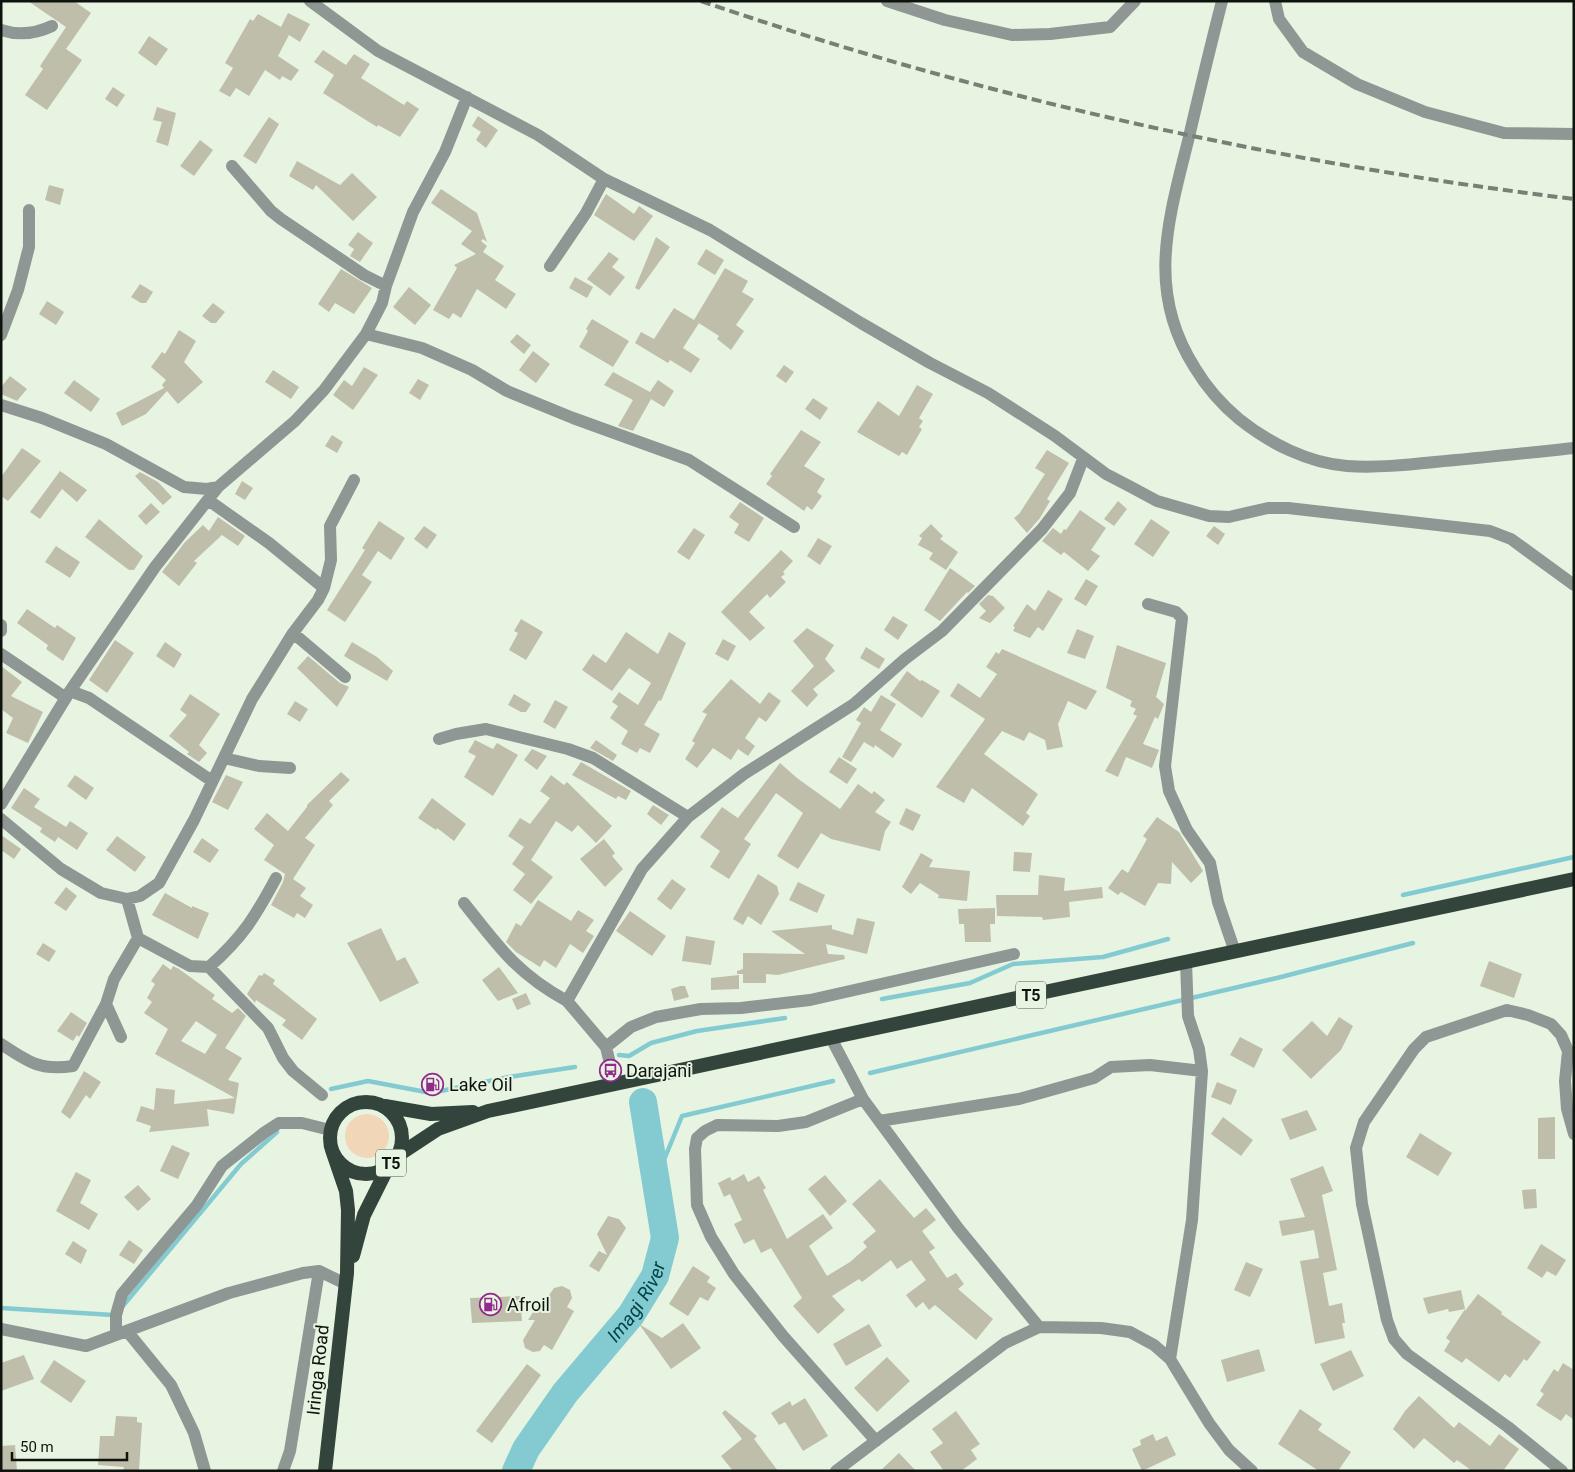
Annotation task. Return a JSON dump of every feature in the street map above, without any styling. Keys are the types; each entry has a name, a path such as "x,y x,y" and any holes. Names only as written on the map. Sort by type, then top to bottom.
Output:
{"highway":[{"name":"T5","path":"332,1150 344,1166 360,1173 374,1173 438,1128 488,1111 1574,880"},
{"name":"T5","path":"347,1278 348,1210 346,1191 332,1150 330,1130 337,1116 352,1104 365,1102 431,1114 488,1111"},
{"name":"T5","path":"347,1278 364,1216 393,1161 402,1138 396,1119 382,1106"},
{"name":"Iringa Road","path":"325,1471 347,1278"}],"street":[{"path":"310,1 378,51 538,135 604,179 710,230 869,327 988,393 1055,436 1083,459 1106,474 1157,501 1209,516 1229,518 1268,508 1288,508 1490,531 1511,539 1574,585"},
{"path":"887,1 945,20 1012,35 1022,35 1050,34 1110,27 1135,1"},
{"path":"1222,1 1184,156 1166,243 1166,299 1174,328 1186,355 1206,386 1225,408 1278,445 1310,458 1346,466 1387,467 1574,448"},
{"path":"1275,1 1279,19 1303,52 1357,84 1424,112 1504,134 1574,134"},
{"path":"1,30 12,34 31,34 52,26"},
{"path":"1,804 68,694 155,567 218,487 295,421 324,390 366,334 382,303 386,286 413,212 445,152 467,97"},
{"path":"232,166 271,211 281,219 364,275 386,286"},
{"path":"550,266 586,213 604,179"},
{"path":"1,335 18,290 29,247 29,210"},
{"path":"366,334 422,348 472,370 507,390 573,418 689,460 794,527"},
{"path":"1,405 42,418 106,444 184,486 207,489 218,487"},
{"path":"567,1001 642,869 688,817 744,774 854,704 905,659 942,631 1042,529 1070,493 1083,459"},
{"path":"1,819 71,877 101,893 127,899 140,896 159,883 194,820 252,699 293,633 318,600 324,588 331,560 330,526 354,480"},
{"path":"208,500 269,543 324,588"},
{"path":"1148,604 1176,612 1182,618 1166,757 1169,791 1187,830 1210,863 1218,902 1235,952"},
{"path":"1,625 1,631"},
{"path":"293,633 345,677"},
{"path":"1,654 68,694 89,698 212,781"},
{"path":"439,739 486,729 568,749 593,758 688,817"},
{"path":"224,758 259,766 290,768"},
{"path":"209,967 249,926 276,878"},
{"path":"127,899 138,938 190,966 209,967 268,1028 283,1058 293,1071 322,1095"},
{"path":"464,903 499,948 522,972 540,986 567,1001 606,1047 614,1084"},
{"path":"1,1044 34,1065 53,1069 73,1066 106,1004 114,979 138,938"},
{"path":"606,1047 631,1027 656,1018 701,1009 741,1008 810,1000 1014,954"},
{"path":"1170,1359 1192,1220 1202,1071 1199,1048 1188,1016 1186,962"},
{"path":"106,1004 121,1037"},
{"path":"1562,1471 1494,1416 1408,1354 1394,1339 1387,1320 1362,1204 1356,1148 1364,1122 1414,1049 1426,1037 1507,1010 1528,1015 1550,1024 1571,1046 1565,1081 1567,1109 1574,1134"},
{"path":"831,1038 863,1099 958,1228 1039,1327"},
{"path":"879,1121 1018,1099 1094,1078 1111,1066 1150,1065 1202,1071"},
{"path":"863,1099 806,1122 778,1126 717,1125 697,1138 695,1149 697,1205 711,1237 734,1274 782,1336 876,1441"},
{"path":"205,1471 194,1433 171,1385 121,1333 116,1315 122,1294 197,1205 222,1166 265,1132 279,1123 302,1123 330,1130"},
{"path":"283,1471 290,1451 319,1271"},
{"path":"1,1328 86,1346 229,1293 319,1271 347,1278"},
{"path":"836,1471 1005,1343 1039,1327 1101,1328 1130,1332 1154,1346 1170,1359 1209,1423 1229,1450 1252,1471"}],"shaded area":[{"path":"371,1114 383,1120 388,1127 388,1145 383,1152 376,1157 363,1158 355,1155 348,1148 345,1132 348,1124 355,1117"}],"building":[{"path":"28,1 74,1 91,13 66,49 82,60 47,110 25,95 43,69 40,66 66,27"},
{"path":"288,13 310,24 300,42 289,35 278,56 299,70 291,81 282,76 280,80 265,70 249,96 236,88 230,97 219,91 233,68 225,63 250,19 253,21 258,14 281,27"},
{"path":"149,36 168,49 156,66 138,53"},
{"path":"323,50 346,65 354,54 370,64 361,78 404,105 407,101 419,109 400,137 378,125 377,127 323,93 334,75 314,62"},
{"path":"113,87 125,95 117,107 105,99"},
{"path":"157,107 176,113 168,146 156,142 162,122 153,120"},
{"path":"478,116 498,130 486,148 476,140 481,132 472,126"},
{"path":"269,117 279,124 256,164 243,156"},
{"path":"200,140 213,150 194,176 180,166"},
{"path":"297,161 340,185 352,173 377,197 353,221 316,185 313,190 289,176"},
{"path":"49,185 64,189 60,205 45,200"},
{"path":"441,189 477,213 487,242 483,239 481,241 487,246 483,252 504,266 495,280 516,294 506,309 477,289 461,318 453,313 449,319 433,310 457,268 454,265 476,254 461,244 472,231 431,203"},
{"path":"606,194 634,214 639,206 653,216 634,241 594,215"},
{"path":"358,232 373,243 360,262 350,256 354,249 348,245"},
{"path":"656,237 670,247 639,290 635,288"},
{"path":"706,249 724,260 715,275 697,264"},
{"path":"609,252 619,259 612,267 625,277 610,296 587,279"},
{"path":"725,268 748,281 742,292 754,299 736,325 744,331 731,350 717,339 719,336 694,320"},
{"path":"341,269 372,288 354,314 335,303 329,312 318,304"},
{"path":"575,277 593,287 587,298 569,288"},
{"path":"140,284 153,292 146,303 141,303 131,297"},
{"path":"409,287 431,305 415,325 393,307"},
{"path":"47,301 64,312 56,325 39,314"},
{"path":"213,303 225,312 216,323 211,323 202,316"},
{"path":"674,308 699,323 683,348 700,359 691,373 670,360 668,363 635,343 641,332 654,339"},
{"path":"592,319 629,341 613,367 579,347"},
{"path":"179,330 196,341 184,362 203,382 178,404 167,391 146,414 122,426 116,413 164,388 162,385 166,380 151,367 162,352 165,354"},
{"path":"517,334 531,345 524,354 510,342"},
{"path":"533,351 550,364 536,383 519,370"},
{"path":"784,365 794,372 786,383 776,376"},
{"path":"364,367 378,375 353,410 333,395 344,380 352,386"},
{"path":"273,370 299,387 291,399 265,382"},
{"path":"613,372 650,392 658,380 674,391 664,407 651,399 633,431 618,426 633,400 604,385"},
{"path":"10,376 27,389 17,401 1,394 1,387"},
{"path":"418,379 429,385 420,400 409,393"},
{"path":"74,380 100,399 91,412 64,393"},
{"path":"917,385 933,394 919,418 923,421 919,427 922,429 907,455 902,452 899,456 857,432 878,401 899,416"},
{"path":"813,398 828,408 820,420 805,409"},
{"path":"801,430 821,442 804,466 825,479 817,492 822,496 812,510 807,506 804,511 766,484 772,476 770,474"},
{"path":"332,435 343,442 337,453 325,446"},
{"path":"22,448 41,461 8,501 1,496 1,477"},
{"path":"1047,450 1069,463 1047,499 1050,501 1040,518 1027,533 1014,518 1019,514 1045,474 1035,468"},
{"path":"60,471 87,490 77,502 62,489 40,519 30,512"},
{"path":"140,472 158,482 172,497 163,505 135,476"},
{"path":"242,481 253,488 245,500 235,494"},
{"path":"1118,501 1127,509 1114,526 1104,519"},
{"path":"740,502 764,518 749,542 734,533 739,524 729,517"},
{"path":"151,503 160,512 146,525 138,516"},
{"path":"1080,510 1106,528 1091,550 1100,556 1088,571 1064,552 1061,555 1042,541 1053,528 1061,534 1064,529 1066,530"},
{"path":"218,517 245,536 238,546 222,535 194,561 197,563 179,586 162,572 185,542 203,525 209,531"},
{"path":"99,519 143,556 134,570 129,570 85,537"},
{"path":"1151,519 1170,532 1153,557 1134,544"},
{"path":"379,521 405,538 391,560 378,551 362,575 372,582 345,622 327,610 365,550 362,548"},
{"path":"931,524 943,536 940,539 958,552 946,570 929,559 933,553 918,545 922,538 919,536"},
{"path":"424,526 437,535 427,549 414,539"},
{"path":"1214,526 1225,534 1218,545 1206,536"},
{"path":"694,528 705,535 689,560 677,552"},
{"path":"818,538 832,546 820,565 807,556"},
{"path":"56,546 80,562 70,578 45,562"},
{"path":"781,550 793,561 781,577 786,582 770,598 767,594 749,612 765,628 750,641 721,612"},
{"path":"950,568 975,586 940,621 924,610"},
{"path":"1086,579 1098,586 1086,606 1074,599"},
{"path":"1048,590 1063,599 1043,631 1038,627 1030,638 1013,631 1015,627 1013,626 1027,604 1035,611"},
{"path":"988,595 993,596 1005,608 990,623 979,618 986,611 979,604"},
{"path":"27,609 55,628 57,625 76,638 63,661 46,649 48,645 17,623"},
{"path":"893,616 908,625 898,640 884,630"},
{"path":"521,619 543,632 526,660 509,650 518,633 514,631"},
{"path":"807,628 834,645 825,659 835,671 813,689 818,695 807,707 791,691 814,666 793,641"},
{"path":"1077,629 1094,636 1085,659 1067,653"},
{"path":"626,632 658,654 669,632 686,643 661,701 659,700 644,725 660,734 650,753 640,748 637,753 621,744 628,731 610,718 618,706 612,702 619,692 638,705 651,683 629,668 612,691 582,670 593,654 606,663"},
{"path":"723,639 736,646 728,661 715,654"},
{"path":"115,640 134,653 107,693 89,680"},
{"path":"165,642 182,654 174,668 156,656"},
{"path":"352,642 377,657 393,671 387,681 344,656"},
{"path":"1117,645 1166,663 1156,697 1164,704 1158,719 1155,717 1143,744 1159,750 1152,768 1126,757 1118,777 1105,771 1137,716 1133,714 1136,709 1130,706 1132,701 1106,688"},
{"path":"866,647 885,659 879,669 860,658"},
{"path":"1002,649 1097,691 1086,710 1068,701 1058,724 1063,747 1047,750 1045,740 1029,732 1024,741 1002,731 984,754 1038,794 1026,813 1030,816 1023,826 972,788 964,803 936,787 985,719 950,696 958,683 980,698 997,674 986,667 996,652 999,654"},
{"path":"308,656 340,683 349,687 337,707 297,668"},
{"path":"1,666 22,682 11,696 43,712 28,743 6,733 13,718 1,709"},
{"path":"907,671 920,681 922,680 940,691 922,718 890,695"},
{"path":"731,679 760,704 769,692 781,701 766,722 759,717 745,738 755,746 748,756 738,749 731,760 713,748 697,768 685,759 695,743 692,741 707,714 702,712"},
{"path":"190,694 220,714 199,745 207,753 199,762 187,754 189,752 169,736 187,715 180,710"},
{"path":"514,694 531,704 526,712 521,712 508,705"},
{"path":"881,695 896,704 880,730 902,744 893,758 875,745 874,748 864,742 851,762 842,757 861,723 856,720 864,707 871,712"},
{"path":"555,700 568,707 555,729 543,722"},
{"path":"295,701 308,709 300,722 287,714"},
{"path":"475,740 493,749 497,743 518,755 493,796 464,777 476,756 468,752"},
{"path":"596,740 617,755 613,761 590,748"},
{"path":"532,749 547,756 537,770 524,760"},
{"path":"839,757 857,769 847,784 829,772"},
{"path":"581,762 631,791 626,800 618,796 616,799 572,775"},
{"path":"780,763 797,778 840,809 858,784 872,794 874,791 885,800 875,812 891,822 885,831 880,851 831,839 821,833 798,869 777,856 803,813 776,793 744,839 751,844 729,879 710,867 720,851 700,837 722,807 738,818"},
{"path":"341,772 350,780 329,801 333,805 305,838 315,845 293,879 306,888 300,896 313,905 305,918 297,913 294,918 271,905 285,874 264,860 274,845 254,829 267,813 288,831 307,805"},
{"path":"75,775 94,788 86,800 67,786"},
{"path":"226,775 243,782 228,810 212,802"},
{"path":"551,775 564,785 567,782 612,826 596,843 578,825 572,832 556,821 531,860 553,877 531,904 513,890 525,874 512,864 524,847 508,836 520,818 530,824 550,798 540,791"},
{"path":"24,788 40,799 34,807 66,827 70,821 88,833 77,850 58,837 55,842 40,832 42,828 11,808"},
{"path":"432,798 466,824 454,841 437,828 436,830 418,818"},
{"path":"653,805 669,815 661,825 647,814"},
{"path":"906,808 921,815 913,831 899,824"},
{"path":"1157,817 1179,832 1203,871 1191,883 1172,862 1171,884 1158,883 1145,906 1121,892 1118,895 1108,888 1122,869 1128,873 1147,839 1143,836"},
{"path":"1,835 21,849 14,859 1,850"},
{"path":"117,836 146,857 135,872 106,850"},
{"path":"202,838 219,850 210,863 193,852"},
{"path":"604,839 615,853 612,856 623,869 605,887 580,859"},
{"path":"1014,852 1032,853 1030,872 1013,871"},
{"path":"921,853 933,860 929,867 970,871 967,901 938,898 939,895 920,883 911,894 902,887"},
{"path":"758,874 777,886 779,894 761,925 748,916 743,925 733,919"},
{"path":"1039,875 1065,878 1064,891 1102,887 1103,898 1069,902 1070,917 1043,920 1042,917 997,916 996,895 1038,895"},
{"path":"672,879 686,889 671,910 657,899"},
{"path":"798,882 825,895 817,913 789,900"},
{"path":"66,887 77,896 66,911 54,903"},
{"path":"165,893 192,908 192,906 209,913 198,939 152,915"},
{"path":"538,900 571,921 578,910 594,920 586,931 594,936 583,953 570,944 556,968 544,960 540,967 516,952 506,942 516,923 521,926"},
{"path":"995,908 995,924 990,924 991,942 965,942 964,924 959,924 958,909"},
{"path":"630,911 666,936 652,956 616,931"},
{"path":"857,918 875,922 867,954 826,944 828,954 844,955 845,959 778,975 766,974 766,983 743,983 743,974 737,974 737,971 743,969 743,953 805,954 771,931 832,925 832,929 853,935"},
{"path":"381,928 397,961 405,957 419,983 380,1002 347,943"},
{"path":"686,936 715,941 711,965 682,961"},
{"path":"43,943 56,951 49,962 36,954"},
{"path":"1489,961 1522,974 1514,998 1480,986"},
{"path":"163,964 171,970 173,966 215,995 212,999 232,1013 238,1008 246,1016 225,1048 242,1058 228,1080 239,1083 234,1114 207,1109 209,1126 149,1132 151,1126 136,1121 141,1106 154,1110 156,1088 175,1090 174,1104 235,1098 155,1054 168,1029 144,1013 152,1002 147,998 155,984 151,981","holes":["196,1021 217,1035 205,1054 181,1041"]},
{"path":"499,967 518,993 498,1001 482,980"},
{"path":"264,973 275,980 273,984 317,1019 302,1040 282,1025 286,1020 256,1000 255,1003 247,994 259,975 262,976"},
{"path":"739,975 739,989 711,990 711,978"},
{"path":"685,986 689,997 674,1001 671,989"},
{"path":"526,993 531,1004 517,1010 512,999"},
{"path":"71,1012 87,1023 79,1037 77,1035 73,1041 57,1031"},
{"path":"1339,1017 1353,1026 1341,1050 1311,1079 1282,1050 1312,1021 1327,1036"},
{"path":"1240,1037 1263,1049 1254,1068 1230,1055"},
{"path":"84,1071 101,1082 90,1099 86,1095 70,1119 61,1112"},
{"path":"1217,1082 1237,1090 1231,1105 1211,1097"},
{"path":"1307,1110 1317,1130 1290,1140 1281,1119"},
{"path":"1223,1117 1253,1140 1241,1156 1211,1134"},
{"path":"1555,1117 1555,1159 1538,1159 1538,1118"},
{"path":"1420,1133 1452,1153 1438,1176 1406,1157"},
{"path":"172,1145 190,1153 178,1179 160,1171"},
{"path":"1323,1166 1333,1191 1322,1195 1337,1270 1323,1273 1329,1306 1342,1303 1345,1323 1342,1323 1345,1338 1315,1344 1300,1261 1319,1258 1314,1230 1282,1236 1279,1221 1305,1217 1290,1179"},
{"path":"76,1172 91,1180 80,1203 98,1214 89,1230 56,1211"},
{"path":"744,1174 748,1182 759,1176 766,1188 763,1190 787,1239 823,1214 833,1228 809,1246 827,1276 850,1262 867,1247 863,1242 876,1231 852,1204 880,1179 914,1218 926,1208 936,1220 922,1231 935,1248 929,1252 947,1278 956,1273 964,1284 958,1289 993,1319 976,1340 935,1305 929,1310 923,1302 916,1308 906,1295 926,1280 911,1260 897,1269 891,1260 862,1282 859,1279 832,1296 845,1310 818,1334 793,1306 802,1298 771,1248 761,1253 754,1239 744,1244 734,1224 742,1220 730,1194 724,1197 718,1183 730,1177 732,1181"},
{"path":"825,1175 847,1201 830,1216 808,1189"},
{"path":"138,1185 151,1199 138,1211 124,1197"},
{"path":"1536,1189 1537,1208 1524,1209 1522,1190"},
{"path":"608,1216 619,1219 626,1228 599,1272 589,1266 599,1251 607,1255 597,1234"},
{"path":"129,1240 143,1250 134,1264 119,1255"},
{"path":"73,1241 87,1250 81,1264 65,1254"},
{"path":"1541,1244 1566,1260 1556,1276 1547,1271 1542,1278 1527,1268"},
{"path":"1246,1262 1263,1269 1250,1297 1234,1290"},
{"path":"693,1266 710,1277 707,1282 716,1288 708,1301 700,1297 688,1316 669,1304"},
{"path":"562,1286 570,1290 572,1298 567,1307 574,1311 552,1350 544,1345 540,1351 533,1352 525,1348 523,1340 535,1320 528,1320 539,1303 542,1305 554,1288"},
{"path":"1461,1290 1465,1309 1449,1312 1448,1309 1428,1314 1423,1298"},
{"path":"1478,1294 1502,1312 1501,1314 1541,1342 1527,1361 1524,1359 1510,1378 1505,1374 1499,1382 1466,1358 1462,1363 1444,1351 1450,1341 1446,1338 1465,1309 1465,1311"},
{"path":"520,1296 522,1321 472,1323 470,1298"},
{"path":"683,1323 701,1348 671,1369 639,1324 662,1338"},
{"path":"869,1324 882,1346 846,1366 833,1344"},
{"path":"1259,1349 1265,1371 1227,1382 1221,1360"},
{"path":"1351,1350 1364,1376 1333,1391 1320,1364"},
{"path":"24,1355 34,1379 1,1391 1,1363"},
{"path":"887,1357 910,1381 877,1412 854,1388"},
{"path":"54,1360 86,1381 71,1403 40,1382"},
{"path":"1563,1363 1574,1370 1574,1420 1566,1414 1561,1421 1536,1405 1544,1394 1540,1391 1554,1369 1558,1372"},
{"path":"527,1364 541,1375 492,1443 476,1431"},
{"path":"1419,1396 1454,1428 1459,1422 1490,1446 1499,1434 1519,1449 1503,1471 1472,1471 1457,1460 1454,1463 1424,1438 1414,1449 1393,1429 1405,1411"},
{"path":"805,1398 828,1436 803,1451 785,1422 779,1425 771,1413 790,1401 792,1406"},
{"path":"1300,1409 1322,1424 1318,1430 1351,1452 1338,1471 1319,1471 1278,1444"},
{"path":"725,1410 757,1436 754,1439 778,1471 733,1471 721,1456 742,1439 722,1413"},
{"path":"956,1411 980,1444 971,1450 977,1459 961,1471 944,1471 930,1452 943,1443 932,1429"},
{"path":"116,1416 137,1417 137,1422 142,1423 139,1471 123,1471 124,1467 98,1465 100,1436 114,1436"},
{"path":"1153,1434 1156,1441 1167,1436 1176,1455 1142,1471 1132,1449 1141,1445 1140,1440"},
{"path":"15,1445 17,1471 1,1471 1,1446"},
{"path":"899,1453 916,1471 880,1471"}],"waterway":[{"path":"1403,895 1574,857"},
{"path":"882,999 970,983 1013,964 1103,957 1168,939"},
{"path":"870,1073 1277,978 1413,943"},
{"path":"619,1055 629,1056 651,1043 697,1031 785,1018"},
{"path":"331,1089 368,1081 431,1093 509,1077 575,1067"},
{"path":"654,1161 664,1160 682,1116 833,1081"},
{"name":"Imagi River","path":"516,1471 526,1449 565,1393 631,1315 655,1276 665,1238 643,1102"},
{"path":"122,1307 241,1164 277,1132"},
{"path":"1,1308 113,1315"}],"railway":[{"path":"701,1 807,36 915,68 1023,97 1132,123 1352,167 1574,199"}],"place":[{"name":"Darajani","path":"610,1071"},
{"name":"Lake Oil","path":"433,1085"},
{"name":"Afroil","path":"491,1305"}]}
